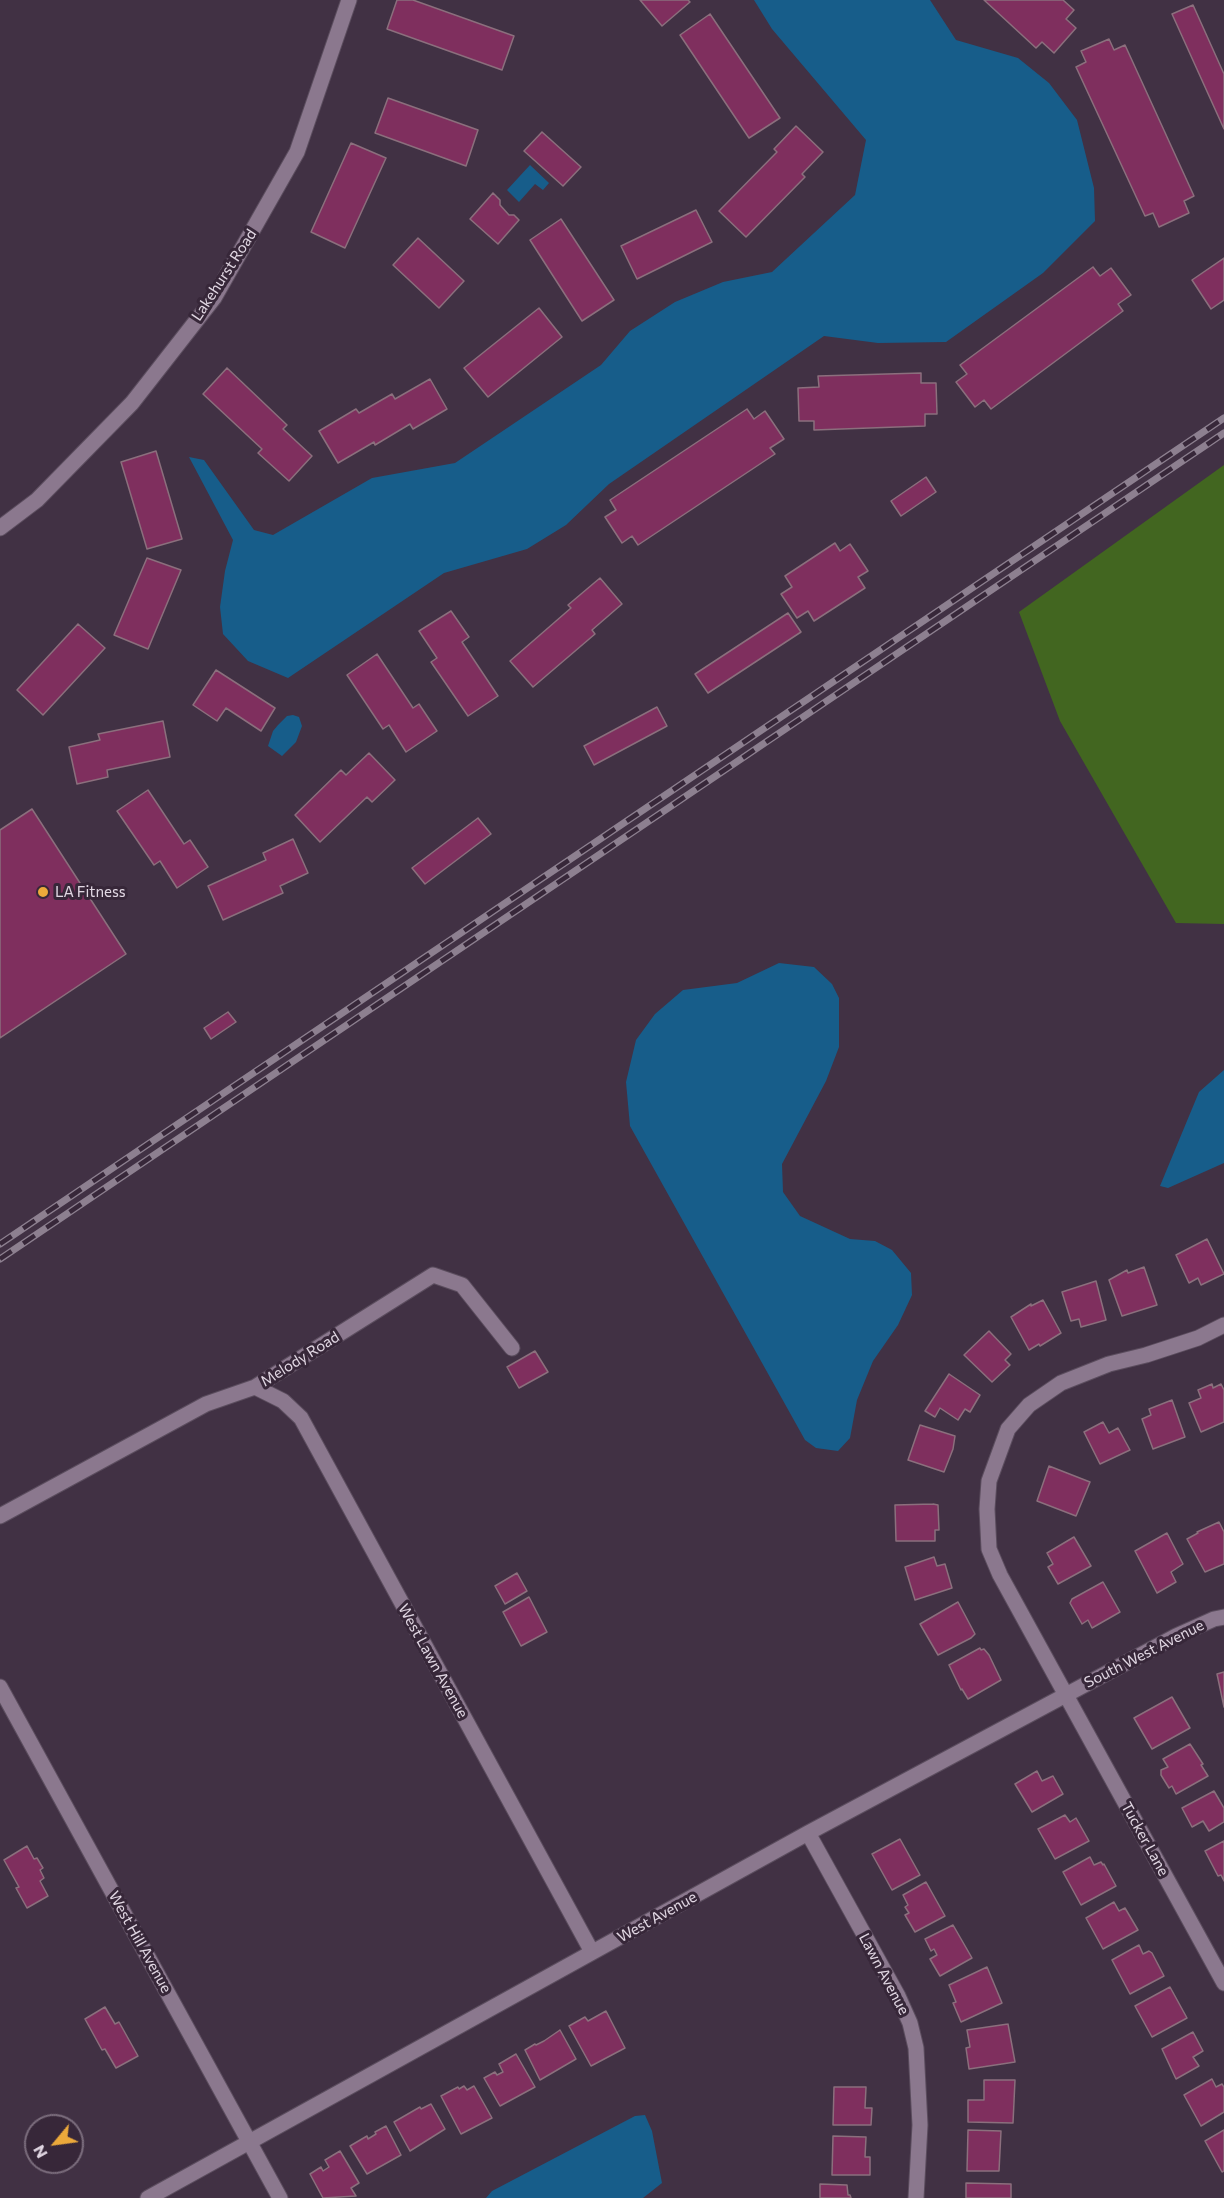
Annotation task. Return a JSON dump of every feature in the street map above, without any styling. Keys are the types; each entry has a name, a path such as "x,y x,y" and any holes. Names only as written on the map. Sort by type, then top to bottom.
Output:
{"street":[{"name":"Lakehurst Road","path":"0,528 37,500 132,403 213,298 297,152 350,0"},
{"name":"Melody Road","path":"0,1516 206,1404 255,1387 433,1275 462,1285 512,1347"},
{"name":"Tucker Lane","path":"1224,1325 1198,1338 1109,1364 1061,1383 1029,1405 1008,1429 989,1481 987,1509 989,1550 1000,1575 1224,1983"},
{"name":"West Lawn Avenue","path":"255,1387 283,1401 301,1418 592,1952"},
{"name":"South West Avenue","path":"1066,1695 1176,1636 1214,1618 1224,1617"},
{"name":"West Hill Avenue","path":"0,1687 280,2198"},
{"name":"West Avenue","path":"148,2198 808,1833 1066,1695"},
{"name":"Lawn Avenue","path":"808,1833 910,2023 916,2048 920,2125 916,2198"}],"green space":[{"path":"1224,465 1224,924 1176,923 1060,721 1019,612"}],"water":[{"path":"754,0 930,0 956,40 1018,58 1049,83 1077,120 1094,188 1095,221 1043,273 946,342 878,343 824,336 609,484 566,525 527,549 444,573 288,678 248,661 223,634 220,607 225,571 233,540 189,457 204,460 254,530 273,535 372,478 455,463 601,365 630,331 675,302 723,282 772,272 855,195 866,140 772,29"},
{"path":"530,165 549,183 543,190 535,184 519,202 507,190"},
{"path":"287,716 299,717 302,726 296,742 282,756 268,746 273,731"},
{"path":"779,963 814,967 832,984 839,998 839,1047 826,1081 782,1164 783,1192 800,1216 850,1239 875,1241 892,1250 911,1273 912,1295 898,1325 873,1361 857,1400 850,1438 838,1451 816,1448 805,1440 630,1126 626,1082 636,1040 655,1014 683,990 737,983"},
{"path":"1224,1070 1224,1163 1168,1188 1160,1186 1199,1092"},
{"path":"645,2115 652,2131 662,2183 643,2198 486,2198 492,2191 635,2116"}],"building":[{"path":"397,0 413,0 514,36 502,70 387,29"},
{"path":"640,0 688,0 690,2 662,26"},
{"path":"984,0 1063,0 1074,10 1066,19 1076,28 1054,53 1042,42 1036,48"},
{"path":"1193,5 1224,74 1224,129 1172,14"},
{"path":"710,14 780,118 749,138 680,35"},
{"path":"1109,39 1114,50 1125,45 1194,196 1184,201 1189,213 1159,227 1153,213 1145,216 1076,67 1086,62 1081,51"},
{"path":"388,98 478,130 466,166 375,133"},
{"path":"796,126 823,152 802,174 805,177 746,237 719,211 777,152 774,149"},
{"path":"542,132 581,167 563,186 524,151"},
{"path":"351,143 386,158 345,248 311,232"},
{"path":"493,193 509,215 514,215 519,220 498,244 470,219"},
{"path":"696,210 712,242 637,279 621,246"},
{"path":"561,219 614,300 582,321 530,240"},
{"path":"418,238 464,281 439,308 393,265"},
{"path":"1224,258 1224,300 1211,309 1192,280"},
{"path":"1093,267 1100,276 1111,268 1131,295 1118,304 1123,311 991,409 984,400 975,407 956,382 967,374 960,365"},
{"path":"539,308 562,337 488,397 464,368"},
{"path":"227,368 287,425 283,429 312,456 289,481 258,453 262,449 203,394"},
{"path":"921,373 921,383 936,383 937,414 925,414 925,426 814,430 814,421 799,421 798,388 819,387 818,376"},
{"path":"430,379 447,409 413,429 410,424 338,463 319,431 356,409 359,413 392,394 395,399"},
{"path":"747,409 754,419 765,411 784,439 770,448 775,454 638,545 632,536 622,543 605,517 616,510 610,500"},
{"path":"156,451 182,539 147,549 121,462"},
{"path":"926,477 936,492 901,516 891,501"},
{"path":"835,543 840,551 850,544 868,571 858,577 865,588 814,621 808,611 797,618 781,594 792,587 785,576"},
{"path":"147,558 181,570 148,649 114,635"},
{"path":"600,578 622,604 592,630 595,634 533,687 510,661 571,608 568,605"},
{"path":"451,611 469,637 462,642 498,696 468,716 431,662 437,658 419,631"},
{"path":"788,613 801,632 708,693 695,674"},
{"path":"78,624 105,648 43,715 17,690"},
{"path":"377,654 413,708 419,704 437,731 406,752 389,725 383,729 347,675"},
{"path":"216,670 275,708 261,731 226,708 217,721 193,705"},
{"path":"657,707 667,726 594,765 584,746"},
{"path":"163,721 170,757 107,770 108,777 77,784 69,747 100,740 98,734"},
{"path":"369,753 395,780 372,802 367,797 320,842 295,815 341,770 346,775"},
{"path":"148,790 184,844 190,840 208,867 177,888 160,861 154,865 117,811"},
{"name":"LA Fitness","path":"32,809 126,954 0,1038 0,830"},
{"path":"478,818 491,834 425,884 412,868"},
{"path":"293,839 308,873 280,886 283,893 223,920 208,886 266,860 263,853"},
{"path":"228,1012 236,1022 211,1039 204,1028"},
{"path":"1207,1239 1224,1274 1201,1285 1198,1278 1189,1283 1176,1255"},
{"path":"1144,1267 1157,1305 1122,1316 1109,1280 1127,1270 1128,1273"},
{"path":"1096,1281 1106,1320 1081,1327 1079,1319 1071,1321 1062,1292"},
{"path":"1043,1300 1061,1333 1029,1350 1011,1317 1031,1304 1031,1306"},
{"path":"989,1331 1011,1354 1005,1360 1010,1365 992,1382 964,1355"},
{"path":"535,1351 548,1372 519,1388 507,1367"},
{"path":"949,1374 980,1395 970,1412 965,1409 958,1420 940,1408 935,1417 925,1411"},
{"path":"1212,1384 1213,1388 1221,1384 1224,1390 1224,1422 1201,1432 1189,1403 1201,1398 1198,1390"},
{"path":"1172,1400 1185,1437 1153,1449 1142,1419 1151,1415 1149,1409"},
{"path":"1103,1422 1109,1433 1118,1428 1130,1450 1100,1464 1084,1432"},
{"path":"920,1425 955,1436 953,1449 944,1472 908,1460"},
{"path":"1049,1466 1090,1482 1076,1516 1037,1501"},
{"path":"895,1505 938,1505 939,1530 935,1530 935,1541 896,1541"},
{"path":"1219,1522 1224,1532 1224,1564 1205,1572 1187,1539"},
{"path":"1167,1533 1183,1564 1171,1572 1176,1582 1157,1593 1135,1551"},
{"path":"1074,1537 1091,1566 1058,1584 1048,1567 1053,1564 1047,1553"},
{"path":"934,1557 937,1566 945,1564 952,1588 915,1600 905,1567"},
{"path":"517,1573 527,1591 505,1604 495,1586"},
{"path":"1103,1582 1120,1612 1092,1628 1088,1620 1082,1624 1070,1603 1072,1599"},
{"path":"529,1597 547,1632 521,1646 503,1612"},
{"path":"958,1602 975,1634 938,1655 920,1624"},
{"path":"980,1648 989,1655 1001,1680 968,1699 949,1665"},
{"path":"1224,1672 1224,1707 1217,1674"},
{"path":"1172,1697 1190,1728 1152,1749 1134,1718"},
{"path":"1190,1744 1208,1776 1176,1794 1172,1786 1169,1788 1161,1775 1161,1770 1168,1767 1163,1759"},
{"path":"1037,1771 1042,1781 1053,1776 1063,1794 1032,1812 1015,1784"},
{"path":"1214,1791 1224,1808 1224,1822 1209,1831 1203,1821 1192,1827 1182,1808"},
{"path":"1065,1815 1070,1822 1076,1818 1089,1841 1055,1859 1038,1829"},
{"path":"900,1839 920,1875 892,1890 872,1854"},
{"path":"1224,1841 1224,1881 1221,1875 1218,1876 1205,1851"},
{"path":"27,1846 34,1859 37,1858 43,1868 40,1870 44,1878 40,1881 48,1896 27,1908 16,1888 19,1887 4,1860"},
{"path":"1090,1857 1094,1865 1101,1862 1104,1864 1116,1886 1081,1905 1063,1872"},
{"path":"926,1882 945,1916 915,1932 905,1915 909,1913 905,1907 908,1905 903,1895"},
{"path":"1114,1902 1119,1911 1125,1908 1138,1930 1103,1949 1086,1918"},
{"path":"953,1925 972,1958 940,1976 930,1959 937,1955 934,1949 931,1951 925,1939"},
{"path":"1139,1945 1143,1954 1149,1951 1152,1953 1164,1976 1130,1994 1112,1960"},
{"path":"987,1967 1002,2003 961,2022 949,1985"},
{"path":"1170,1987 1187,2018 1152,2037 1135,2006"},
{"path":"105,2007 115,2024 119,2022 138,2056 116,2068 105,2049 102,2050 85,2019"},
{"path":"606,2011 625,2048 591,2066 569,2026 585,2017 588,2021"},
{"path":"1008,2024 1015,2062 969,2069 966,2048 970,2047 967,2030"},
{"path":"560,2030 576,2059 540,2080 525,2050"},
{"path":"1193,2032 1203,2051 1193,2057 1199,2066 1176,2079 1162,2049"},
{"path":"516,2054 535,2087 500,2106 484,2078 495,2072 497,2075 503,2072 499,2064"},
{"path":"1212,2079 1216,2087 1222,2084 1224,2087 1224,2112 1201,2126 1184,2095"},
{"path":"984,2080 1015,2080 1013,2123 968,2122 968,2100 984,2100"},
{"path":"464,2086 467,2090 474,2086 492,2118 461,2134 441,2096"},
{"path":"834,2087 866,2087 865,2108 872,2108 871,2125 833,2125"},
{"path":"431,2104 445,2129 410,2151 394,2122 420,2107 421,2109"},
{"path":"386,2126 401,2155 367,2174 350,2146 367,2136 368,2139"},
{"path":"968,2130 1001,2131 999,2171 967,2171"},
{"path":"1224,2130 1224,2171 1222,2172 1205,2141"},
{"path":"833,2136 866,2137 865,2157 870,2157 870,2175 832,2175"},
{"path":"340,2151 359,2183 351,2188 356,2196 323,2198 310,2174 321,2167 323,2171 329,2167 325,2160"},
{"path":"966,2183 1011,2184 1011,2198 966,2198"},
{"path":"820,2184 847,2185 848,2195 851,2198 820,2198"}],"railway":[{"path":"0,1244 1224,418"},
{"path":"0,1259 1224,433"}],"place":[{"name":"LA Fitness","path":"43,892"}]}
